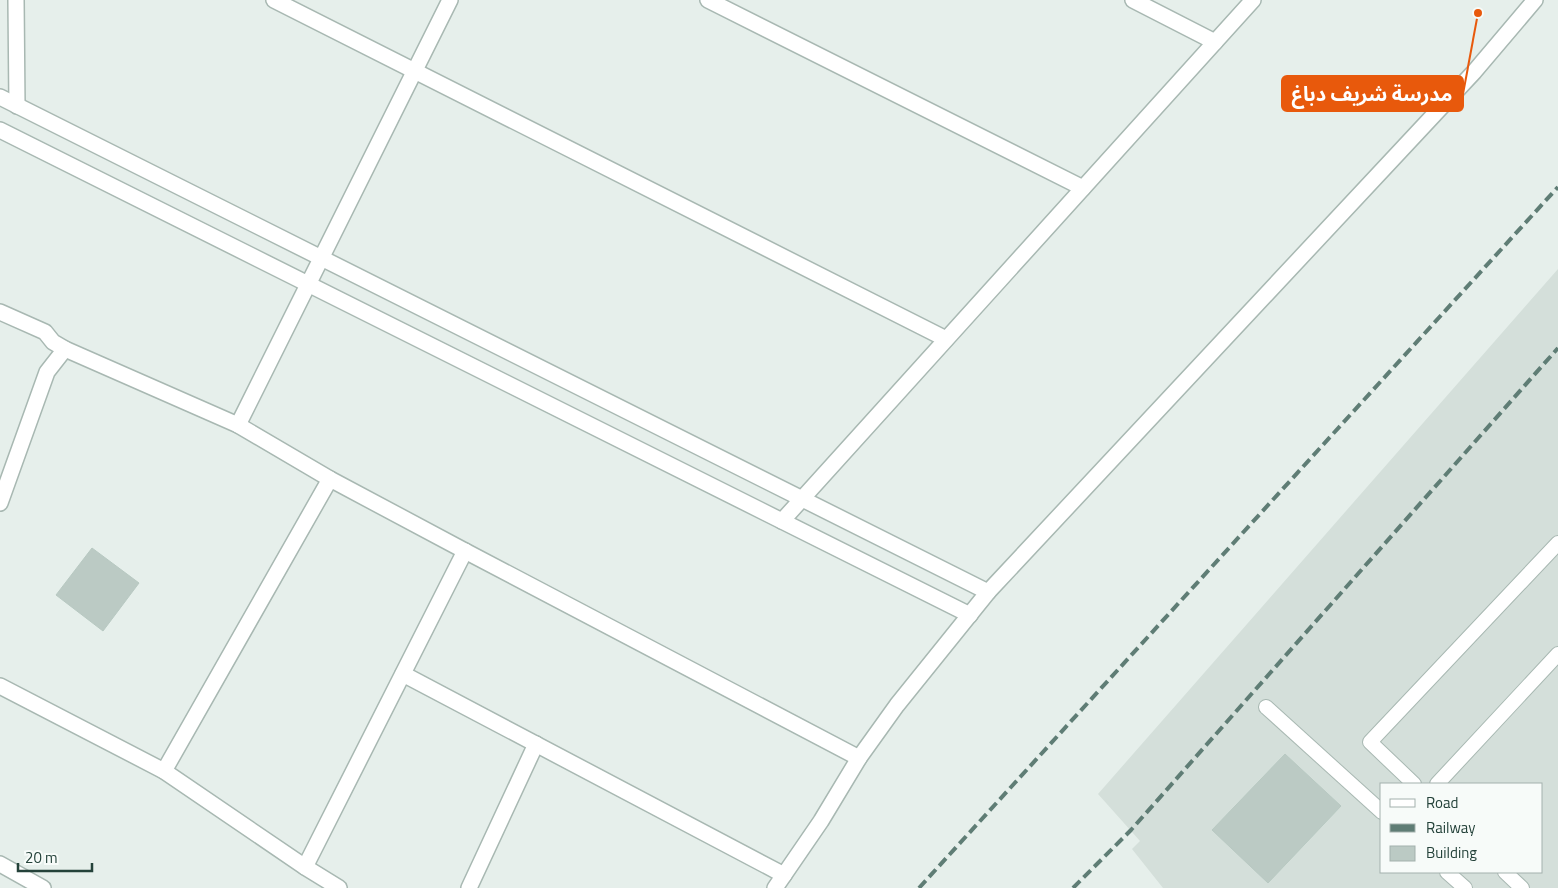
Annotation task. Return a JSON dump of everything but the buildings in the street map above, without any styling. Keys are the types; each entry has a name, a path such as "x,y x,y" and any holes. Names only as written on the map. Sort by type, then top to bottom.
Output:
{"street":[{"path":"16,0 17,106"},
{"path":"274,0 946,339"},
{"path":"238,425 450,0"},
{"path":"708,0 1083,188"},
{"path":"1132,0 1215,42"},
{"path":"782,521 1253,0"},
{"path":"775,888 821,821 859,758 898,705 988,592 1468,78 1535,0"},
{"path":"0,97 988,592"},
{"path":"0,130 970,615"},
{"path":"0,312 45,332 53,342 65,349 238,425 330,479 859,758"},
{"path":"0,502 47,372 65,349"},
{"path":"164,771 330,479"},
{"path":"305,867 465,551"},
{"path":"403,674 784,875"},
{"path":"0,686 164,771 339,888"},
{"path":"469,888 536,744"},
{"path":"0,864 43,888"}],"lane":[{"path":"1413,783 1370,742 1558,543"},
{"path":"1438,783 1558,654"},
{"path":"1266,706 1380,810"},
{"path":"1448,873 1465,888"},
{"path":"1506,873 1522,888"}],"shaded area":[{"path":"1558,269 1558,888 1163,888 1132,849 1140,841 1098,794"}],"railway":[{"path":"919,888 1558,187"},
{"path":"1073,888 1131,830 1558,348"}],"place":[{"name":"مدرسة شريف دباغ","path":"1478,13"}]}
